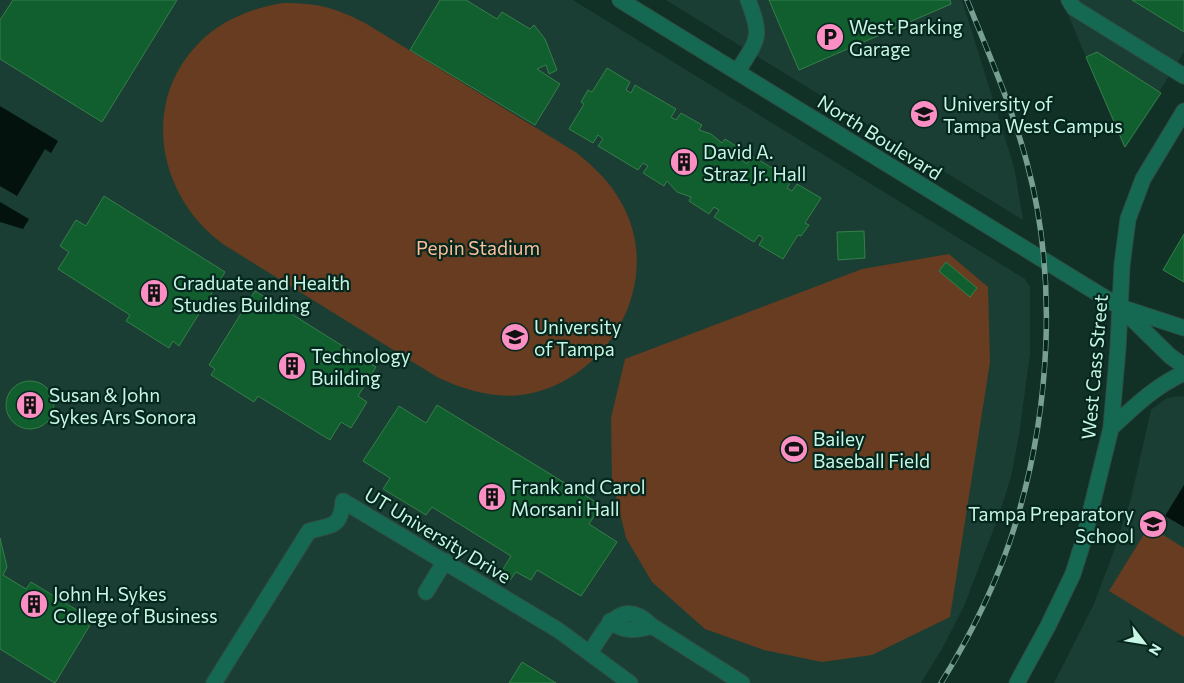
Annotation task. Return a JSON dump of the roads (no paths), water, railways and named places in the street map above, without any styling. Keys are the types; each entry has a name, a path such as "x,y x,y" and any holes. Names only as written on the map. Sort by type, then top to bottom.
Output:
{"street":[{"name":"North Boulevard","path":"620,0 1120,307 1170,356 1184,366"},
{"path":"737,72 755,43 758,32 748,0"},
{"path":"1069,0 1074,8 1180,74"},
{"name":"West Cass Street","path":"1017,683 1048,626 1073,574 1083,542 1111,428 1122,265 1127,228 1134,201 1143,179 1184,111"},
{"name":"North Boulevard","path":"1120,307 1184,328"},
{"path":"1111,428 1166,381 1184,373"},
{"name":"UT University Drive","path":"214,683 309,531 334,524 342,515 343,501 558,630 630,683"},
{"path":"426,592 445,561"},
{"path":"590,653 610,621 623,614 642,616 652,626 742,683"}],"railway":[{"path":"941,683 984,605 1016,522 1028,479 1036,435 1043,390 1046,344 1043,252 1037,207 1027,163 1007,101 967,0"}],"place":[{"name":"West Parking Garage","path":"830,37"},
{"name":"University of Tampa West Campus","path":"924,114"},
{"name":"David A. Straz Jr. Hall","path":"684,162"},
{"name":"Graduate and Health Studies Building","path":"154,293"},
{"name":"University of Tampa","path":"515,337"},
{"name":"Technology Building","path":"292,366"},
{"name":"Susan & John Sykes Ars Sonora","path":"30,405"},
{"name":"Bailey Baseball Field","path":"794,449"},
{"name":"Frank and Carol Morsani Hall","path":"492,497"},
{"name":"Tampa Preparatory School","path":"1153,524"},
{"name":"John H. Sykes College of Business","path":"34,604"}],"park label":[{"name":"Pepin Stadium","path":"478,247"}]}
